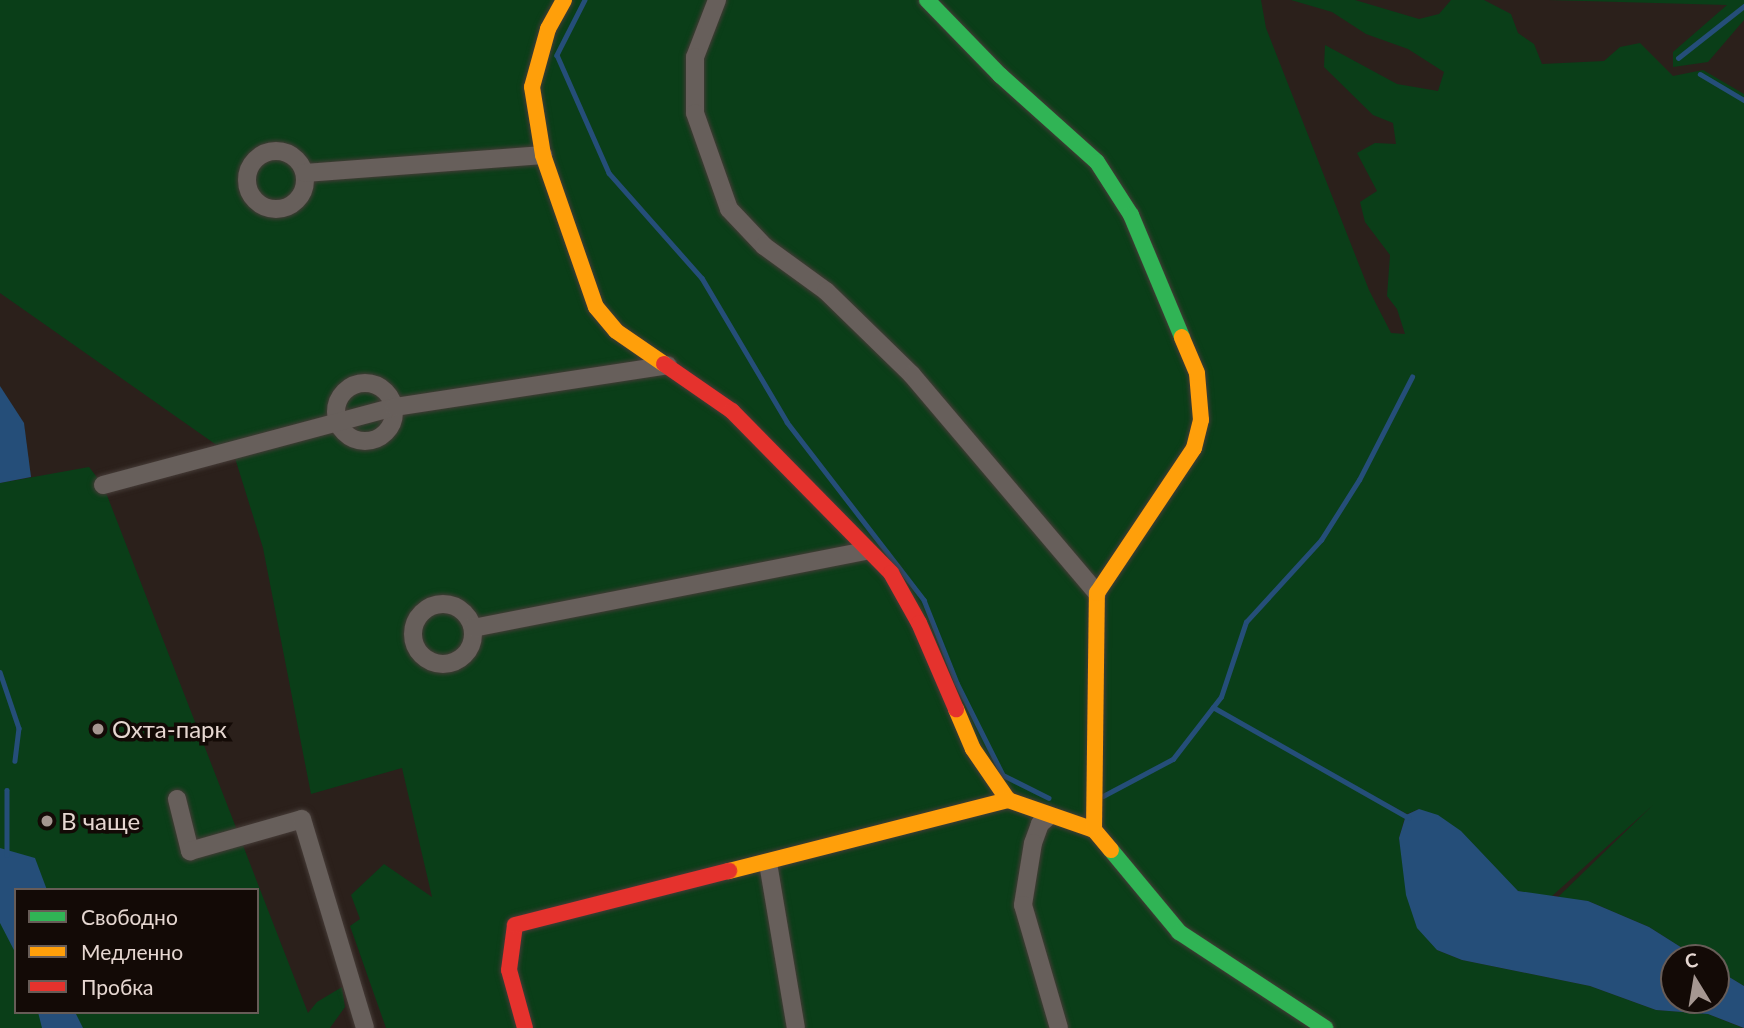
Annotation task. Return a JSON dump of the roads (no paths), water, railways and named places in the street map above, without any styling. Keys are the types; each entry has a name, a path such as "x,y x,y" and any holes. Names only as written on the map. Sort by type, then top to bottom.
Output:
{"street":[{"path":"564,0 548,29 532,88 544,155 596,307 616,331 732,411 791,467 866,551 891,573 919,623 973,749 1008,800 1048,817 1094,830 1179,932 1325,1028"},
{"path":"717,0 695,57 695,113 729,209 764,246 826,291 912,375 1097,593"},
{"path":"926,0 1000,75 1097,162 1131,215 1192,355 1201,420 1194,448 1097,593 1094,830"},
{"path":"305,173 544,155"},
{"path":"103,485 395,407 668,365"},
{"path":"372,382 388,392 395,407 392,427 378,440 359,442 343,432 335,415 339,397 353,384 372,382"},
{"path":"473,628 866,551"},
{"path":"177,799 190,851 302,819 365,1028"},
{"path":"526,1028 509,970 515,925 1008,800"},
{"path":"1048,817 1040,824 1033,843 1023,905 1059,1028"},
{"path":"768,863 796,1028"}],"water":[{"path":"0,386 24,423 31,477 0,483"},
{"path":"1419,809 1438,815 1461,831 1518,891 1588,901 1649,927 1676,944 1660,944 1660,1010 1590,986 1462,960 1437,950 1417,928 1406,895 1399,838 1406,815"},
{"path":"0,848 35,858 46,888 14,888 14,950 0,923"},
{"path":"1730,978 1744,986 1744,1028 1708,1014 1730,1014"},
{"path":"38,1014 76,1014 83,1028 42,1028"}],"waterway":[{"path":"585,0 557,55 609,173 702,278 787,422 924,600 957,683 1003,775 1049,798"},
{"path":"1678,58 1744,6"},
{"path":"1700,74 1744,100"},
{"path":"1103,796 1173,759 1221,697 1246,622 1321,540 1359,480 1412,377"},
{"path":"0,672 19,728 15,761"},
{"path":"1213,707 1409,818"},
{"path":"7,790 7,855"}],"place":[{"name":"Охта-парк","path":"98,729"},
{"name":"В чаще","path":"47,821"}]}
